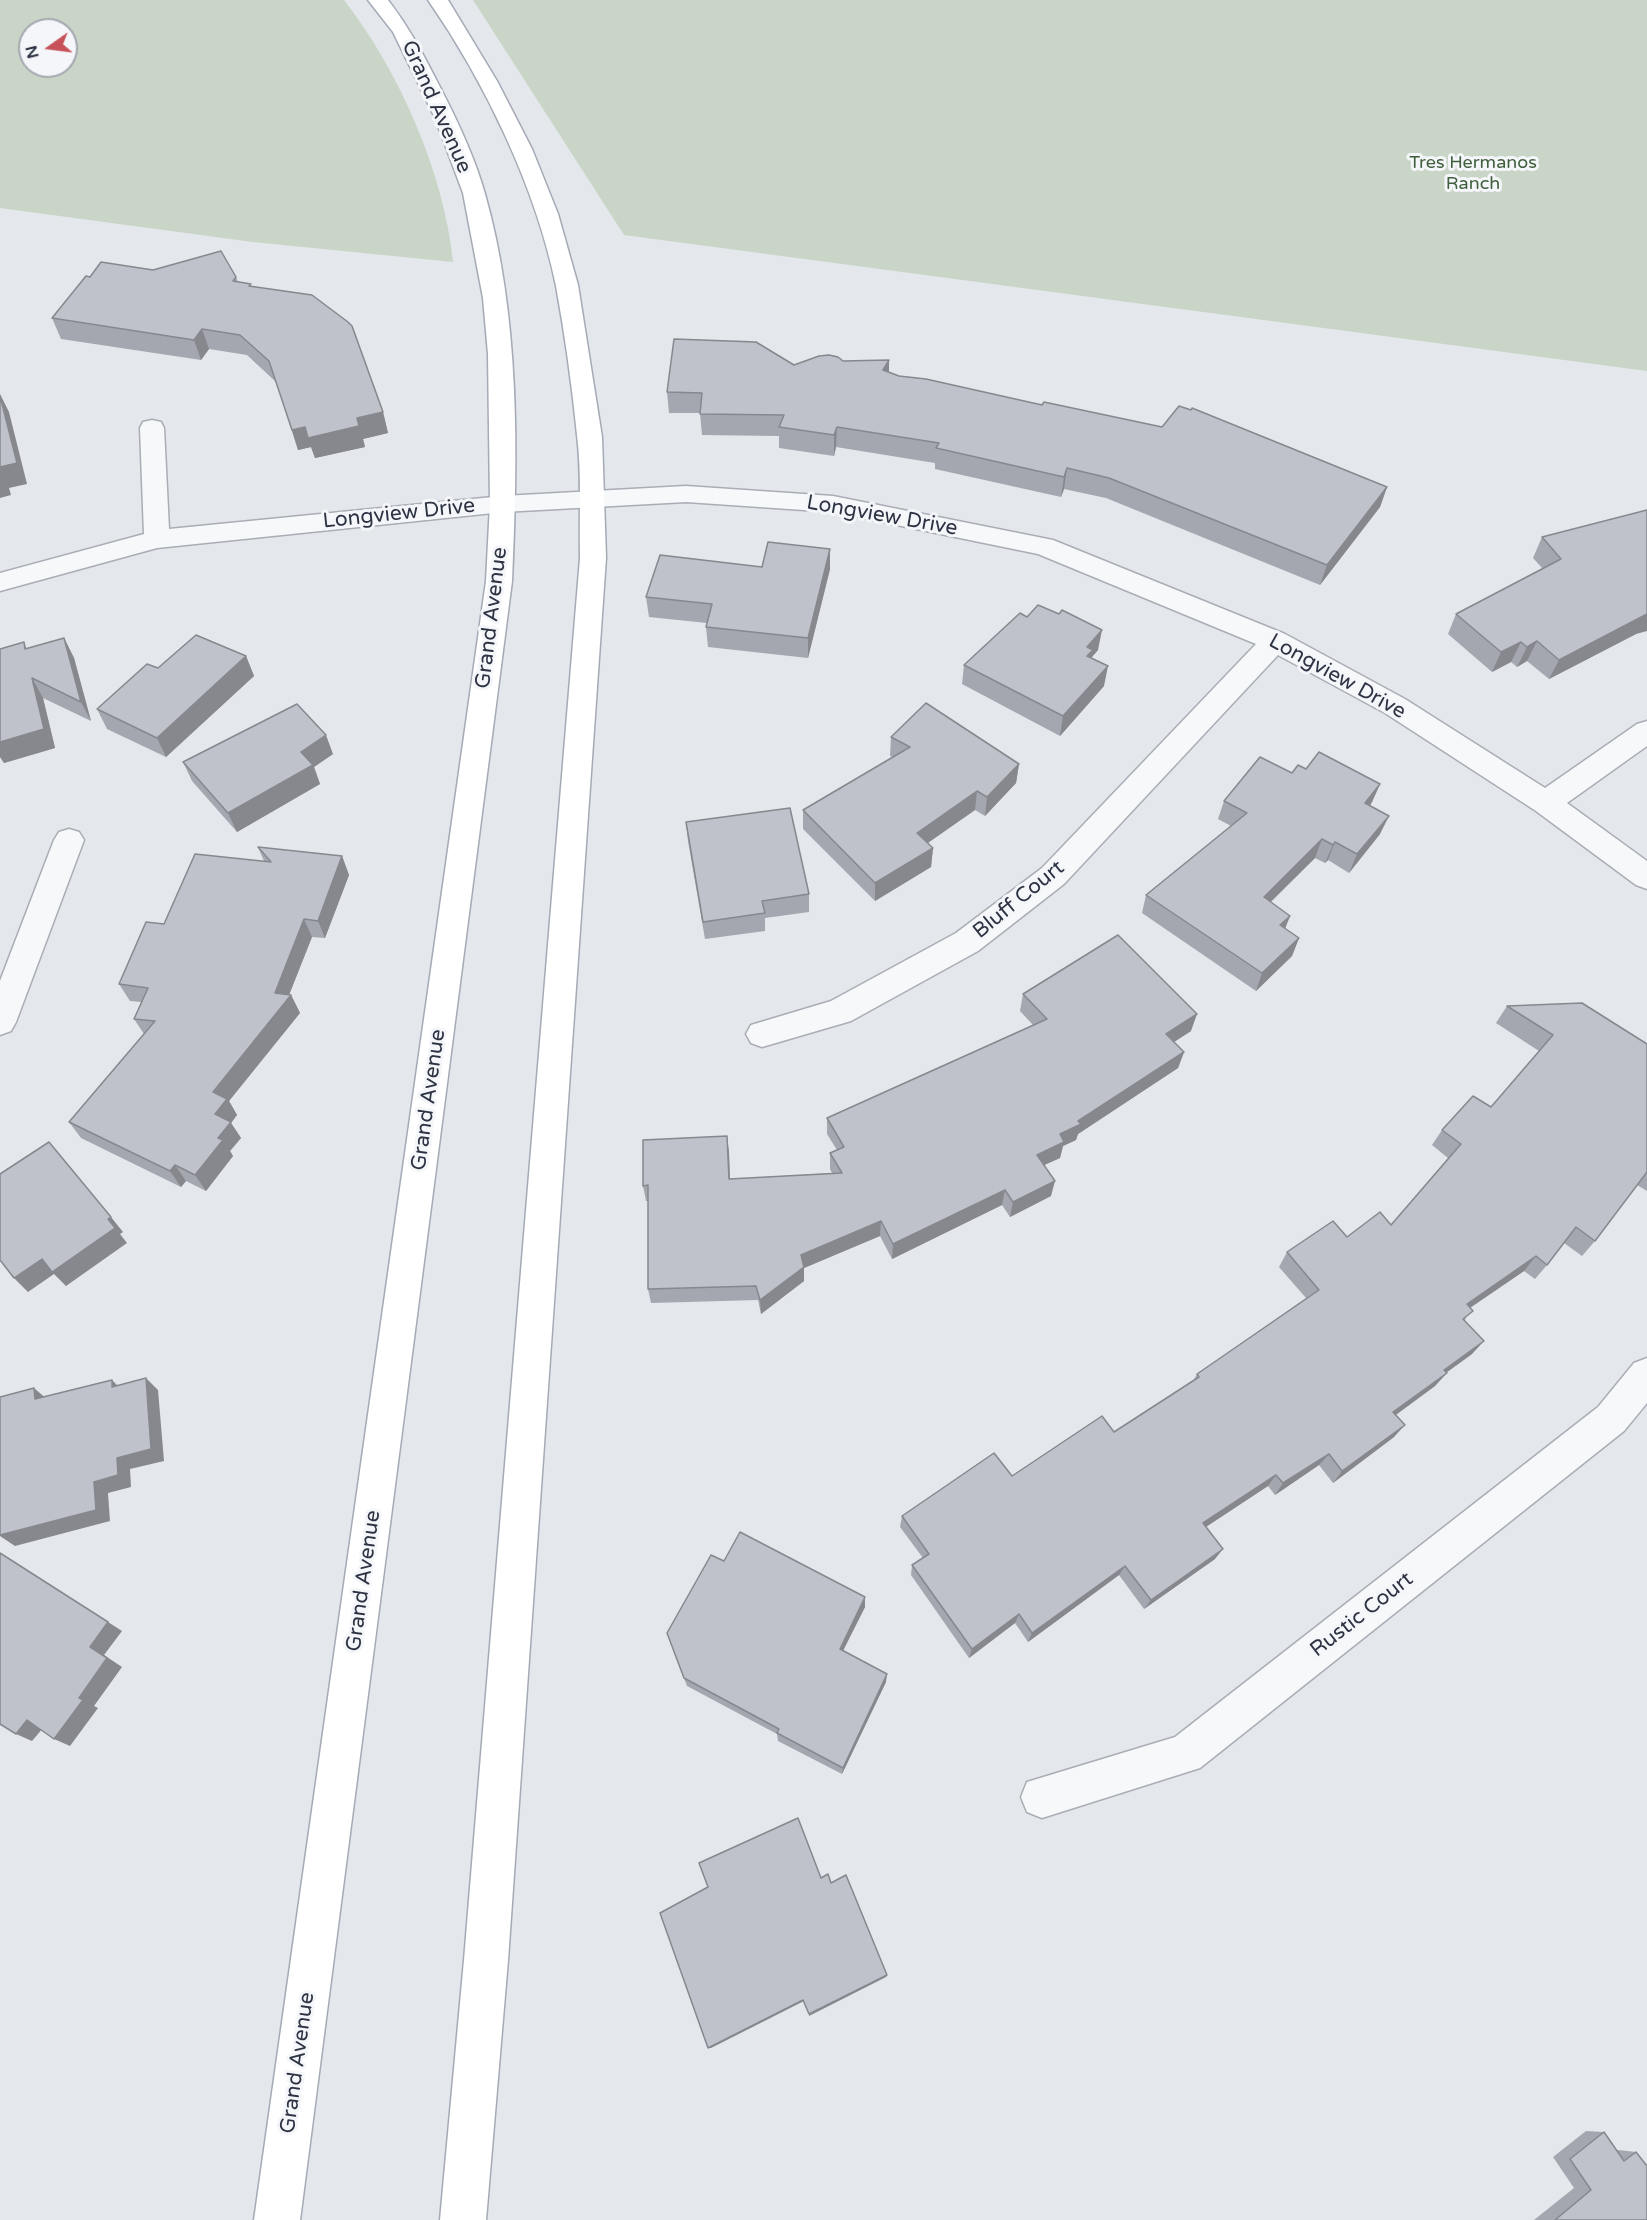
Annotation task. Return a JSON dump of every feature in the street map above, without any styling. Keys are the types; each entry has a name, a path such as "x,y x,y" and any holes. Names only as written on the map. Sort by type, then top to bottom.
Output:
{"main road":[{"name":"Grand Avenue","path":"277,2220 499,581 503,504 500,354 495,298 474,193 445,118 402,31 378,0"},
{"path":"438,0 450,16 487,81 520,149 547,214 567,285 590,437 593,558 488,1937 463,2220"}],"street":[{"path":"152,428 157,539"},
{"name":"Longview Drive","path":"0,582 157,539 503,504 686,494 833,504 1044,546 1275,641 1395,706 1546,802 1647,877"},
{"name":"Bluff Court","path":"762,1034 840,1012 967,942 1053,876 1275,641"},
{"path":"1546,802 1647,731"},
{"path":"0,1022 69,840"},
{"name":"Rustic Court","path":"1042,1797 1186,1754 1611,1419 1647,1375"}],"green space":[{"path":"0,0 344,0 383,58 416,124 440,193 453,262 253,242 0,208"},
{"name":"Tres Hermanos Ranch","path":"473,0 1647,0 1647,371 624,235"}],"building":[{"path":"221,251 236,277 233,281 251,284 249,286 312,295 348,322 352,326 383,412 357,418 359,426 308,438 305,427 292,430 269,361 240,335 202,329 194,340 52,318 86,276 90,277 101,262 153,270"},
{"path":"674,339 756,342 794,365 829,355 843,361 889,360 883,370 899,376 926,379 1042,405 1044,402 1162,427 1179,406 1191,410 1192,408 1387,487 1327,565 1109,478 1067,468 1064,477 936,448 939,443 837,427 834,435 779,427 784,415 700,414 702,393 667,392"},
{"path":"0,396 17,463 0,467"},
{"path":"1647,510 1647,614 1559,660 1537,641 1527,647 1521,642 1501,652 1456,614 1561,559 1542,537"},
{"path":"768,542 830,549 808,638 706,627 712,604 646,597 660,555 762,567"},
{"path":"1038,605 1059,614 1062,610 1102,630 1087,647 1093,650 1087,656 1108,666 1063,716 964,665 1020,613 1027,617"},
{"path":"196,635 246,656 157,738 97,709 147,664 158,668"},
{"path":"64,638 81,702 32,678 44,729 0,742 0,649 24,642 25,649"},
{"path":"926,703 1019,764 987,797 977,791 917,833 933,848 875,883 803,810 910,747 891,737"},
{"path":"297,704 326,735 301,752 313,765 228,813 183,762"},
{"path":"1319,752 1380,784 1365,803 1389,816 1357,854 1335,842 1333,845 1322,839 1264,897 1290,916 1280,925 1299,938 1262,973 1146,895 1247,813 1224,801 1260,757 1292,773 1298,765 1306,769"},
{"path":"790,808 809,894 762,901 765,913 703,922 686,822"},
{"path":"258,847 342,856 318,921 304,919 275,993 291,995 213,1092 227,1099 215,1114 231,1122 218,1138 223,1140 195,1175 175,1165 170,1171 69,1122 155,1021 134,1019 148,988 119,984 146,922 164,924 195,854 271,862"},
{"path":"1118,935 1197,1014 1166,1034 1184,1052 1078,1121 1081,1124 1060,1134 1064,1142 1037,1155 1055,1181 1013,1202 1005,1190 893,1244 881,1221 801,1255 804,1267 760,1300 756,1286 648,1289 648,1185 643,1186 643,1140 727,1136 729,1179 842,1173 830,1153 844,1147 827,1118 1047,1019 1023,994"},
{"path":"1582,1003 1647,1044 1647,1172 1595,1241 1576,1227 1547,1265 1536,1256 1467,1304 1473,1311 1463,1319 1484,1341 1444,1370 1447,1373 1393,1412 1405,1425 1342,1471 1329,1454 1283,1483 1276,1475 1203,1523 1223,1549 1151,1600 1125,1566 1032,1633 1019,1614 972,1649 912,1565 929,1554 902,1516 994,1453 1012,1476 1102,1416 1114,1432 1199,1377 1197,1374 1319,1290 1287,1252 1333,1221 1347,1237 1380,1212 1391,1225 1461,1144 1442,1130 1473,1096 1491,1107 1553,1035 1507,1006"},
{"path":"49,1142 111,1217 108,1219 115,1228 52,1272 42,1259 14,1278 0,1260 0,1174"},
{"path":"146,1378 151,1449 117,1458 118,1475 94,1482 96,1510 0,1535 0,1397 34,1388 35,1399 112,1380 112,1387"},
{"path":"740,1532 865,1597 840,1649 887,1674 843,1768 777,1733 779,1729 684,1678 667,1633 711,1555 724,1561"},
{"path":"0,1553 108,1622 90,1647 107,1658 79,1698 83,1700 54,1739 27,1720 16,1734 0,1724"},
{"path":"798,1818 821,1878 828,1874 831,1883 846,1875 887,1975 809,2014 803,2000 708,2048 660,1913 708,1887 699,1863"},
{"path":"1604,2132 1624,2161 1636,2152 1647,2166 1647,2220 1555,2220 1591,2190 1570,2159"}]}
